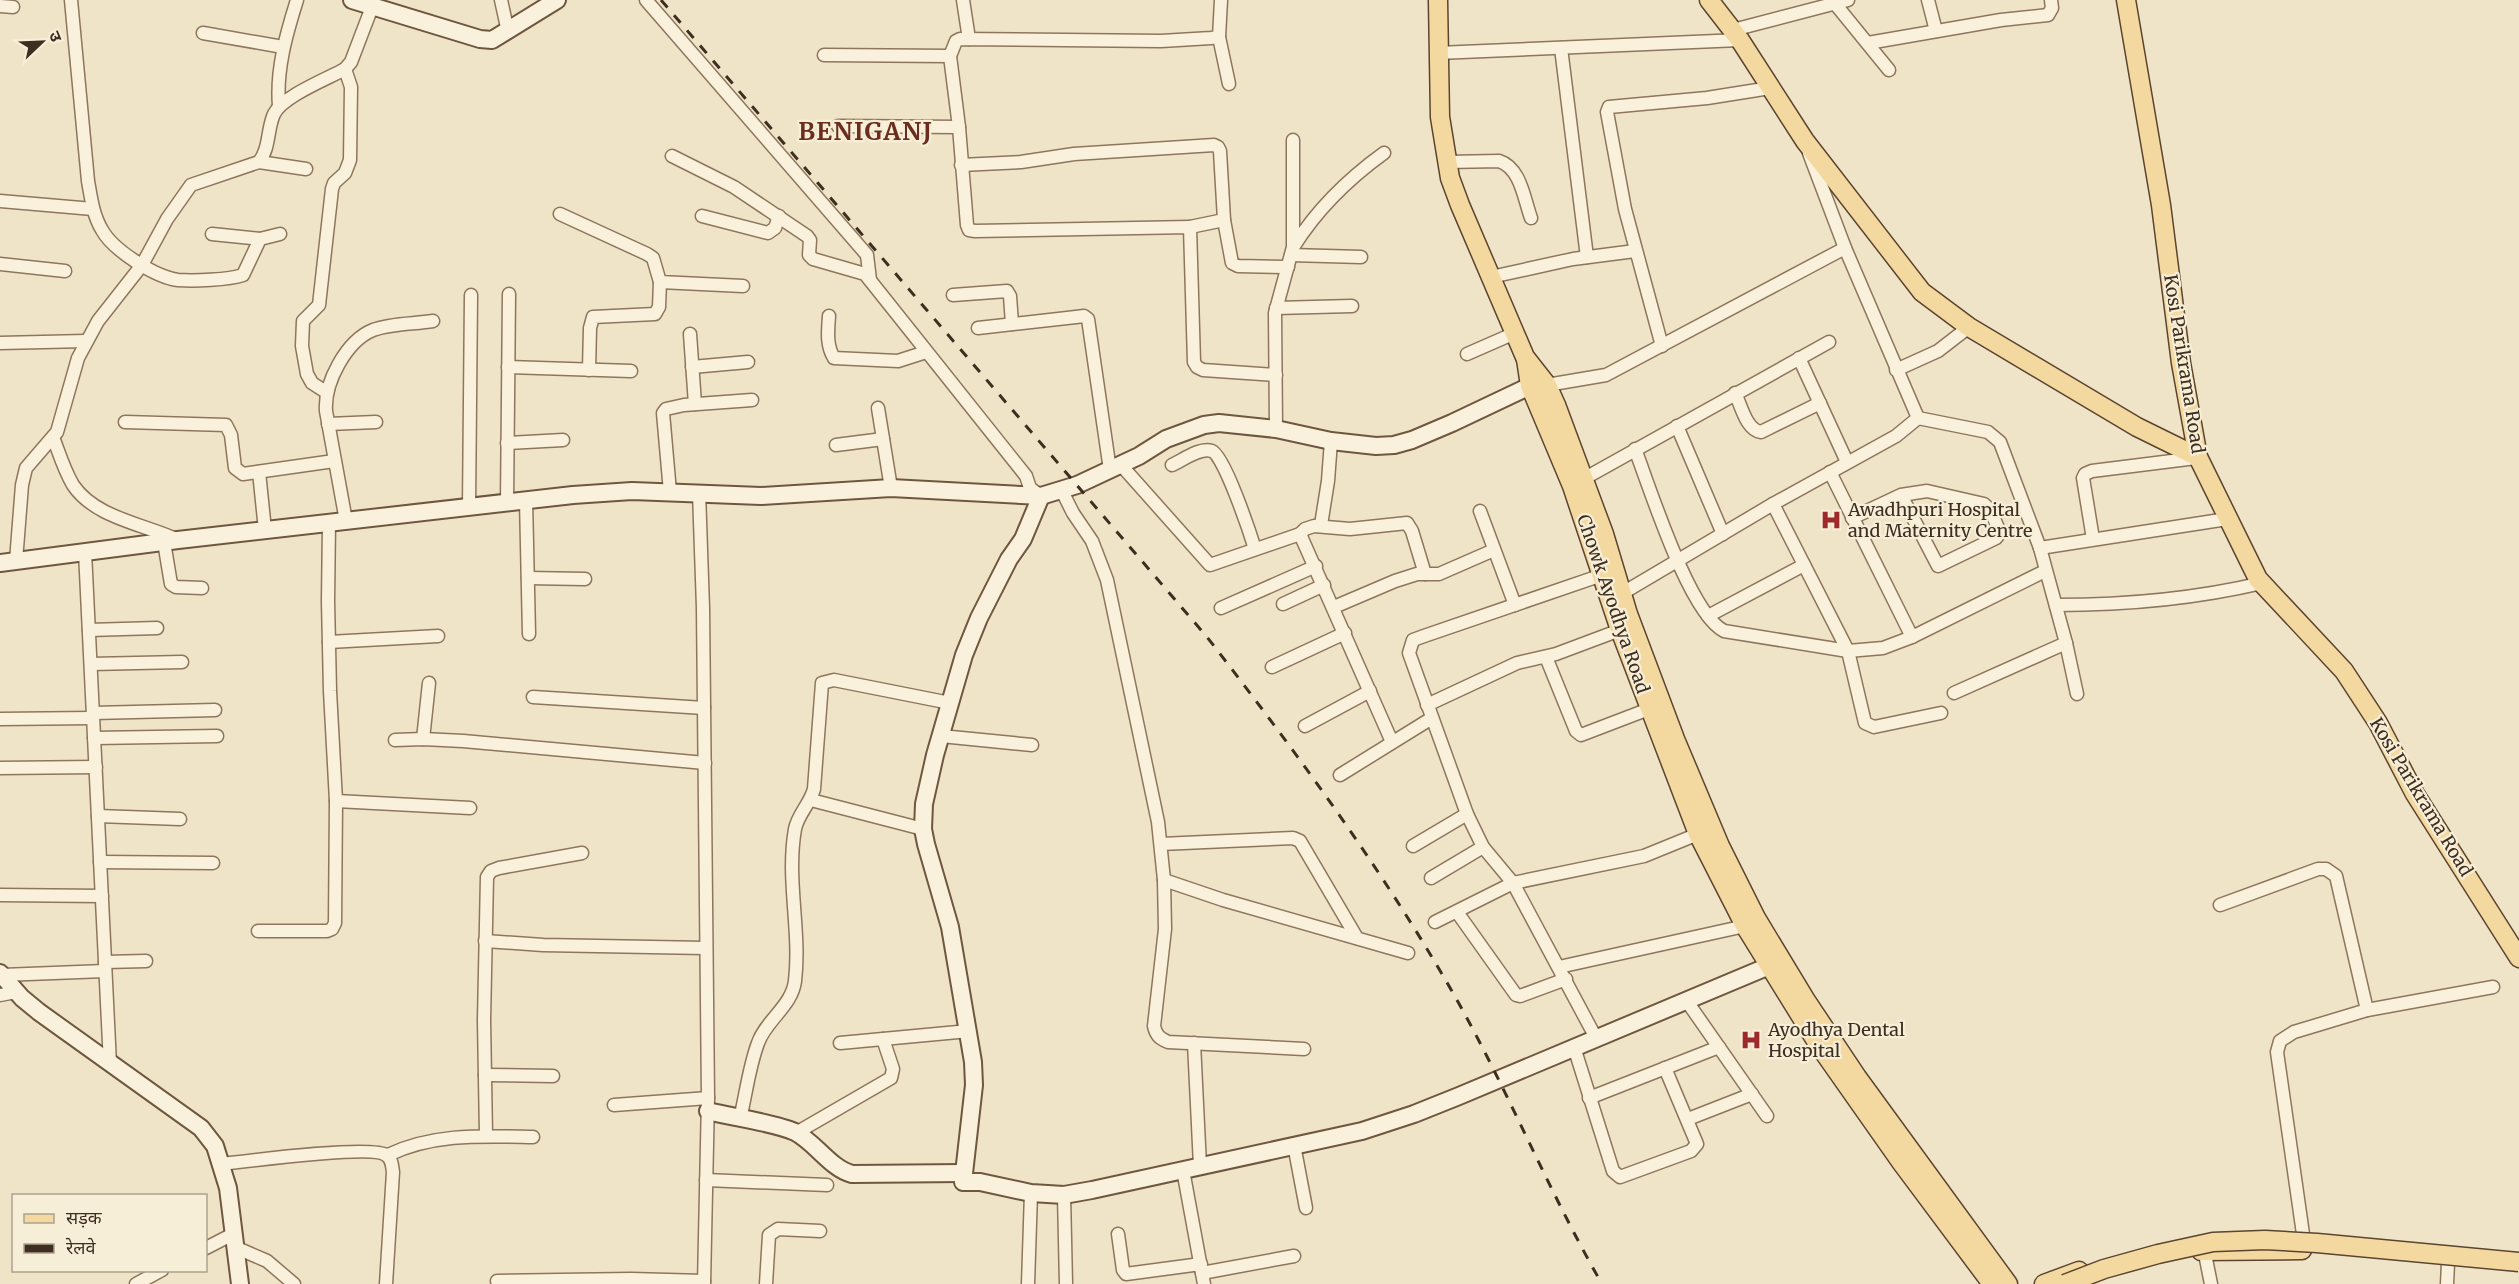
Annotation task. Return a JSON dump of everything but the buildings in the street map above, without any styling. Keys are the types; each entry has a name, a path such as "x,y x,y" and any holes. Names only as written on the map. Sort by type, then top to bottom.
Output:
{"main road":[{"path":"1438,0 1440,117 1447,162 1460,206 1578,482 1616,597 1720,846 1756,918 1805,999 1966,1237 1992,1284"},
{"path":"1710,0 1736,35 1804,141 1922,291 1969,327 2137,427 2198,457"},
{"name":"Kosi Parikrama Road","path":"2126,0 2161,205 2181,363 2198,457 2227,519 2262,583 2344,671 2378,723 2415,794 2519,958"},
{"name":"Chowk Ayodhya Road","path":"1578,482 1602,575 1616,597 1620,630 1698,834 1745,926"},
{"path":"1745,926 1850,1089 1901,1162 2008,1284"},
{"path":"2044,1284 2162,1245 2203,1244 2303,1234 2444,1252 2519,1255"},
{"path":"2065,1284 2104,1269 2212,1242 2265,1240 2317,1243 2519,1262"},
{"path":"2086,1284 2180,1255 2203,1244 2519,1267"}],"street":[{"path":"71,0 93,209 110,242 142,265 177,280 238,276 246,272 260,239"},
{"path":"279,106 278,93 283,47 297,0"},
{"path":"352,0 372,8 393,7 480,39 492,40 508,32 533,7 557,0"},
{"path":"501,0 508,32"},
{"path":"645,0 867,255 870,279"},
{"path":"963,0 969,39"},
{"path":"1221,0 1219,37 1229,84"},
{"path":"1438,53 1561,48 1736,35 1833,2 1848,0"},
{"path":"1928,0 1936,31"},
{"path":"1868,43 2001,20 2048,15 2052,8 2050,0"},
{"path":"1833,2 1889,70"},
{"path":"259,162 268,143 275,112 279,106 345,69 351,62 372,8"},
{"path":"203,33 283,47"},
{"path":"1219,37 1161,41 969,39 956,41 950,56 969,230 1190,227 1224,220"},
{"path":"1561,48 1587,257"},
{"path":"824,55 950,56"},
{"path":"326,392 312,383 307,374 302,330 306,316 318,305 332,189 334,183 349,168 351,87 345,69"},
{"path":"1662,346 1635,251 1607,112 1609,108 1707,98 1770,88"},
{"path":"838,126 959,127"},
{"path":"1291,256 1293,140"},
{"path":"1804,141 1845,248 1918,418"},
{"path":"961,165 1021,162 1074,154 1140,151 1186,145 1214,145 1220,151 1224,220 1232,263 1238,266 1291,256 1361,257"},
{"path":"1276,429 1276,308 1291,256 1315,216 1339,189 1384,153"},
{"path":"672,156 734,187 807,236 810,240 809,255 813,259 858,270 870,279 1026,476 1030,488 1041,496"},
{"path":"1447,162 1499,161 1507,164 1515,172 1531,218"},
{"path":"306,169 259,162 191,186 167,219 142,265 86,340 78,358 62,420 53,438 35,455 26,468 8,562 507,502 620,492 699,492 761,496 891,488 931,488 1041,496 1062,491 1116,467 1167,439 1204,425 1219,423 1276,429 1331,441 1376,446 1412,440 1538,385 1606,375 1845,248"},
{"path":"0,201 93,209"},
{"path":"560,214 653,258 660,282 659,307 655,314 593,317 590,328 589,370"},
{"path":"702,216 773,232 779,216"},
{"path":"1190,227 1194,362 1203,370 1276,375"},
{"path":"212,234 260,239 280,234"},
{"path":"1494,284 1587,257 1635,251"},
{"path":"0,264 65,271"},
{"path":"660,282 743,286"},
{"path":"953,295 1006,291 1010,296 1012,324"},
{"path":"507,502 509,294"},
{"path":"469,507 471,295"},
{"path":"1276,308 1352,306"},
{"path":"829,316 828,338 830,352 834,358 898,361 926,352"},
{"path":"978,328 1084,316 1088,319 1116,467 1210,565 1321,525 1350,529 1407,523 1412,531 1425,574"},
{"path":"346,521 328,424 326,392 338,366 363,335 378,328 434,321"},
{"path":"1896,370 1938,351 1969,327"},
{"path":"1467,354 1515,333"},
{"path":"690,334 695,404"},
{"path":"0,343 86,340"},
{"path":"1578,482 1829,342"},
{"path":"1799,358 1847,462"},
{"path":"692,367 748,362"},
{"path":"508,367 631,371"},
{"path":"1735,393 1750,426 1755,431 1761,432 1820,403"},
{"path":"670,492 663,413 671,406 752,400"},
{"path":"878,408 891,488"},
{"path":"1616,597 1773,504 1896,436 1918,418"},
{"path":"1918,418 1988,432 1998,439 2040,548 2044,571 2066,643 2077,694"},
{"path":"125,422 226,424 229,428 238,472 243,474 334,461"},
{"path":"328,424 376,422"},
{"path":"1677,426 1723,534"},
{"path":"53,438 67,474 75,487 88,500 118,518 171,541"},
{"path":"836,445 883,439"},
{"path":"507,443 563,440"},
{"path":"1321,525 1331,441"},
{"path":"1635,449 1677,562 1708,616 1716,627 1724,631 1848,651 1883,648 1912,637 2044,571"},
{"path":"1172,465 1203,451 1216,454 1228,478 1255,549"},
{"path":"2093,539 2083,478 2085,474 2090,471 2198,457"},
{"path":"259,472 265,530"},
{"path":"1830,472 1912,637"},
{"path":"1062,491 1073,513 1092,541 1107,580 1161,844 1164,929 1154,1026 1160,1039 1168,1042 1304,1049"},
{"path":"1852,518 1900,495 1927,491 1984,504 1991,511 2000,533 1996,538 1938,566 1900,495"},
{"path":"497,1281 631,1279 704,1282 708,1105 705,762 699,492"},
{"path":"1041,496 1023,539 1009,559 979,618 964,655 940,736 924,804 923,829 950,927 969,1031 974,1085 963,1182 980,1182 1031,1193 1065,1194 1362,1131 1414,1114 1769,966"},
{"path":"526,500 528,634"},
{"path":"1773,504 1848,651 1862,717 1870,727 1941,713"},
{"path":"1480,511 1515,605"},
{"path":"2040,548 2227,519"},
{"path":"258,930 332,929 335,923 336,801 329,642 329,523"},
{"path":"1300,534 1392,742"},
{"path":"171,541 171,584 176,587 202,588"},
{"path":"1334,607 1395,581 1425,574 1439,574 1494,550"},
{"path":"86,552 110,1064"},
{"path":"1708,616 1804,565"},
{"path":"1221,608 1316,566"},
{"path":"1596,1038 1513,883 1483,847 1467,814 1409,653 1413,640 1602,575"},
{"path":"528,578 585,579"},
{"path":"2056,605 2118,605 2239,589 2262,583"},
{"path":"1283,604 1324,585"},
{"path":"89,630 157,628"},
{"path":"1340,776 1392,742 1429,711 1517,663 1546,657 1620,630"},
{"path":"1272,668 1345,633"},
{"path":"329,642 438,636"},
{"path":"1954,693 2066,643"},
{"path":"1546,657 1576,731 1581,735 1652,715"},
{"path":"91,664 182,662"},
{"path":"741,1119 758,1043 789,999 795,980 793,859 799,816 811,800 814,789 822,683 834,680 950,703"},
{"path":"423,739 429,683"},
{"path":"1305,726 1370,691"},
{"path":"533,698 704,708"},
{"path":"0,719 215,710"},
{"path":"94,738 217,736"},
{"path":"940,736 1032,745"},
{"path":"395,740 423,739 705,762"},
{"path":"0,768 96,767"},
{"path":"811,800 923,829"},
{"path":"336,801 470,808"},
{"path":"1413,846 1467,814"},
{"path":"98,816 180,819"},
{"path":"1435,922 1513,883 1644,856 1698,834"},
{"path":"1161,844 1293,838 1300,841 1357,938"},
{"path":"1431,878 1483,847"},
{"path":"486,1136 485,941 488,877 491,871 582,853"},
{"path":"100,862 213,863"},
{"path":"2220,905 2319,869 2332,872 2336,876 2367,1010"},
{"path":"1164,880 1234,903 1408,953"},
{"path":"0,895 102,896"},
{"path":"1458,912 1516,995 1520,996 1566,979"},
{"path":"1559,967 1745,926"},
{"path":"485,941 543,945 705,948"},
{"path":"146,961 105,967 1,974 8,993 39,1012 201,1128 215,1146 222,1164 236,1240 240,1284"},
{"path":"2303,1234 2277,1053 2280,1041 2294,1032 2367,1010 2493,987"},
{"path":"1686,1000 1767,1116"},
{"path":"840,1043 969,1031"},
{"path":"796,1133 891,1078 893,1069 883,1039"},
{"path":"1194,1043 1192,1168 1203,1274"},
{"path":"1574,1047 1613,1172 1620,1177 1695,1148 1697,1139 1665,1068"},
{"path":"1589,1098 1719,1047"},
{"path":"485,1075 553,1076"},
{"path":"1688,1119 1752,1094"},
{"path":"614,1105 708,1105 741,1119 796,1133 818,1148 843,1172 852,1174 964,1173"},
{"path":"388,1155 424,1141 486,1136 533,1137"},
{"path":"1294,1145 1306,1208"},
{"path":"222,1164 334,1153 380,1152 388,1155 392,1162 393,1172 386,1284"},
{"path":"706,1180 827,1185"},
{"path":"1028,1284 1031,1193"},
{"path":"1065,1194 1066,1284"},
{"path":"766,1284 769,1235 772,1232 778,1229 820,1231"},
{"path":"1118,1234 1123,1270 1126,1274 1203,1274 1294,1256"},
{"path":"207,1248 236,1240 279,1269 294,1284"},
{"path":"2203,1244 2211,1284"},
{"path":"2447,1284 2448,1263"},
{"path":"136,1284 158,1272"}],"railway":[{"path":"661,0 1207,637 1307,769 1400,906 1457,1000 1564,1214 1602,1284"}],"place":[{"name":"Awadhpuri Hospital and Maternity Centre","path":"1831,520"},
{"name":"Ayodhya Dental Hospital","path":"1751,1040"}],"district":[{"name":"BENIGANJ","path":"866,132"}]}
